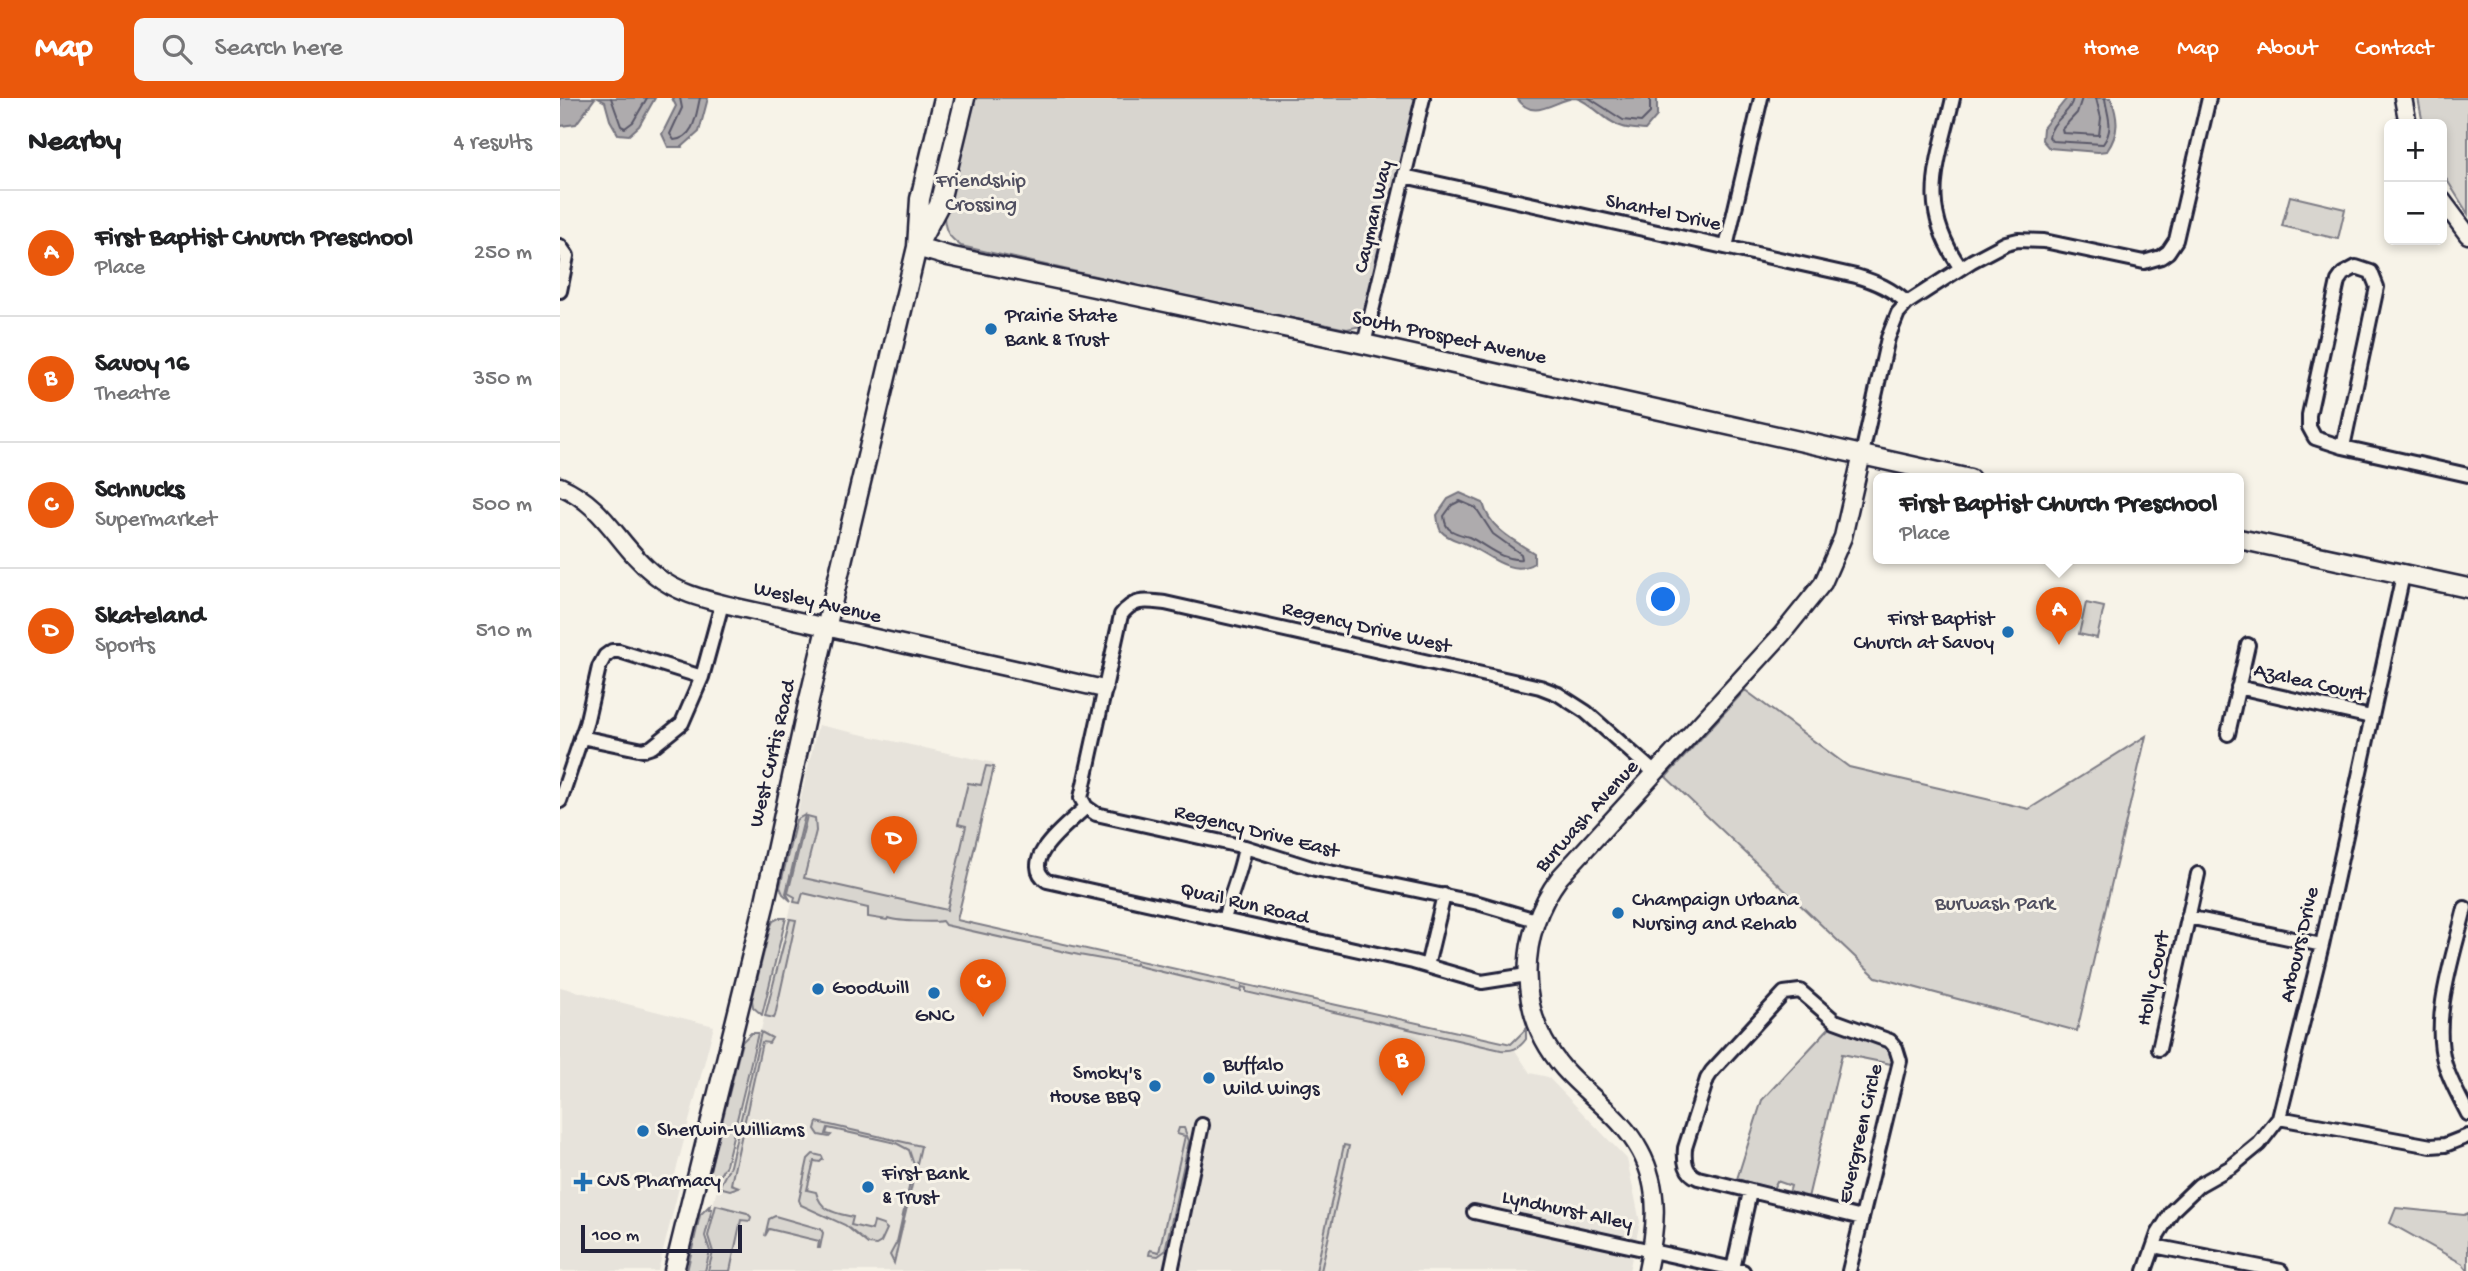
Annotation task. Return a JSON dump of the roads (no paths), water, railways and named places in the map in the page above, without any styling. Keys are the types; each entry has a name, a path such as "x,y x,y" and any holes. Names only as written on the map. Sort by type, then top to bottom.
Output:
{"main road":[{"name":"West Curtis Road","path":"674,1271 761,918 793,768 917,247 919,199 944,98"},
{"name":"West Curtis Road","path":"917,247 939,205 965,98"},
{"name":"South Prospect Avenue","path":"917,247 1048,278 1364,344 1944,473"},
{"path":"2244,540 2468,588"}],"street":[{"name":"Cayman Way","path":"1364,344 1423,98"},
{"path":"1726,247 1761,98"},
{"path":"1953,98 1937,170 1934,207 1937,226 1960,267"},
{"path":"1862,454 1888,338 1898,313 1907,303 1960,267 2006,243 2031,239 2144,262 2161,257 2168,251 2176,240 2209,98"},
{"path":"2403,98 2407,119"},
{"name":"Shantel Drive","path":"1404,176 1876,281 1895,291 1907,303"},
{"path":"2447,207 2468,235"},
{"path":"560,246 567,256 560,291"},
{"path":"2343,447 2378,287 2371,272 2361,267 2349,269 2338,281 2309,415 2309,427 2315,438 2343,447 2468,475"},
{"name":"Burwash Avenue","path":"1647,1271 1656,1214 1651,1180 1640,1151 1617,1119 1566,1070 1547,1045 1531,1009 1527,975 1531,935 1541,906 1560,877 1782,634 1823,583 1843,537 1862,454"},
{"name":"Wesley Avenue","path":"560,486 595,508 638,560 657,577 685,592 722,604 1104,689"},
{"name":"Arbours Drive","path":"2145,1271 2164,1223 2183,1199 2199,1185 2245,1156 2265,1138 2278,1118 2322,945 2403,575"},
{"name":"Regency Drive West","path":"1104,689 1121,615 1134,602 1165,603 1540,687 1558,694 1586,712 1655,773"},
{"path":"581,737 643,750 652,747 682,723 702,677 722,604"},
{"name":"Azalea Court","path":"2228,734 2248,645"},
{"path":"560,801 581,737 599,667 605,656 612,651 620,651 702,677"},
{"name":"Azalea Court","path":"2238,687 2371,717"},
{"path":"1086,807 1081,798 1104,689"},
{"name":"Regency Drive East","path":"1086,807 1096,814 1245,847 1315,869 1444,895 1536,920"},
{"name":"Quail Run Road","path":"1086,807 1040,853 1036,865 1041,877 1047,881 1427,966 1443,973 1482,982 1527,975"},
{"path":"1224,920 1230,895 1242,866 1245,847"},
{"name":"Holly Court","path":"2159,1049 2198,874"},
{"path":"1427,966 1444,895"},
{"path":"2465,908 2442,1013 2441,1042 2451,1078 2468,1114"},
{"name":"Holly Court","path":"2188,917 2322,945"},
{"name":"Evergreen Circle","path":"1849,1271 1862,1219 1898,1071 1899,1054 1890,1041 1835,1021 1800,991 1784,993 1707,1079 1685,1147 1684,1158 1692,1176 1862,1219"},
{"path":"2278,1118 2431,1146 2445,1145 2468,1136"},
{"path":"1171,1271 1202,1125"},
{"path":"1738,1270 1750,1192"},
{"name":"Lyndhurst Alley","path":"1474,1212 1738,1270"},
{"path":"2154,1246 2281,1271"}],"water":[{"path":"560,98 595,98 576,124 560,126"},
{"path":"598,98 655,98 639,126 629,135 618,134 610,120 605,102"},
{"path":"672,98 708,98 699,132 682,147 668,147 662,134 676,106"},
{"path":"1517,98 1576,98 1545,108 1531,109"},
{"path":"1576,98 1657,98 1657,116 1645,130 1625,128"},
{"path":"2067,98 2111,98 2116,125 2114,138 2107,151 2049,148 2042,140 2043,128"},
{"path":"1460,493 1483,503 1496,526 1534,553 1534,563 1517,568 1508,566 1444,534 1439,528 1437,515 1448,499"}],"place":[{"name":"Prairie State Bank & Trust","path":"991,329"},
{"name":"First Baptist Church at Savoy","path":"2008,632"},
{"name":"First Baptist Church Preschool","path":"2059,645"},
{"name":"Skateland","path":"894,874"},
{"name":"Champaign Urbana Nursing and Rehab","path":"1618,913"},
{"name":"Goodwill","path":"818,989"},
{"name":"GNC","path":"934,993"},
{"name":"Schnucks","path":"983,1017"},
{"name":"Buffalo Wild Wings","path":"1209,1078"},
{"name":"Smoky's House BBQ","path":"1155,1086"},
{"name":"Savoy 16","path":"1402,1096"},
{"name":"Sherwin-Williams","path":"643,1131"},
{"name":"CVS Pharmacy","path":"583,1182"},
{"name":"First Bank & Trust","path":"868,1187"}],"park label":[{"name":"Friendship Crossing","path":"981,194"},
{"name":"Burwash Park","path":"1995,905"}]}
